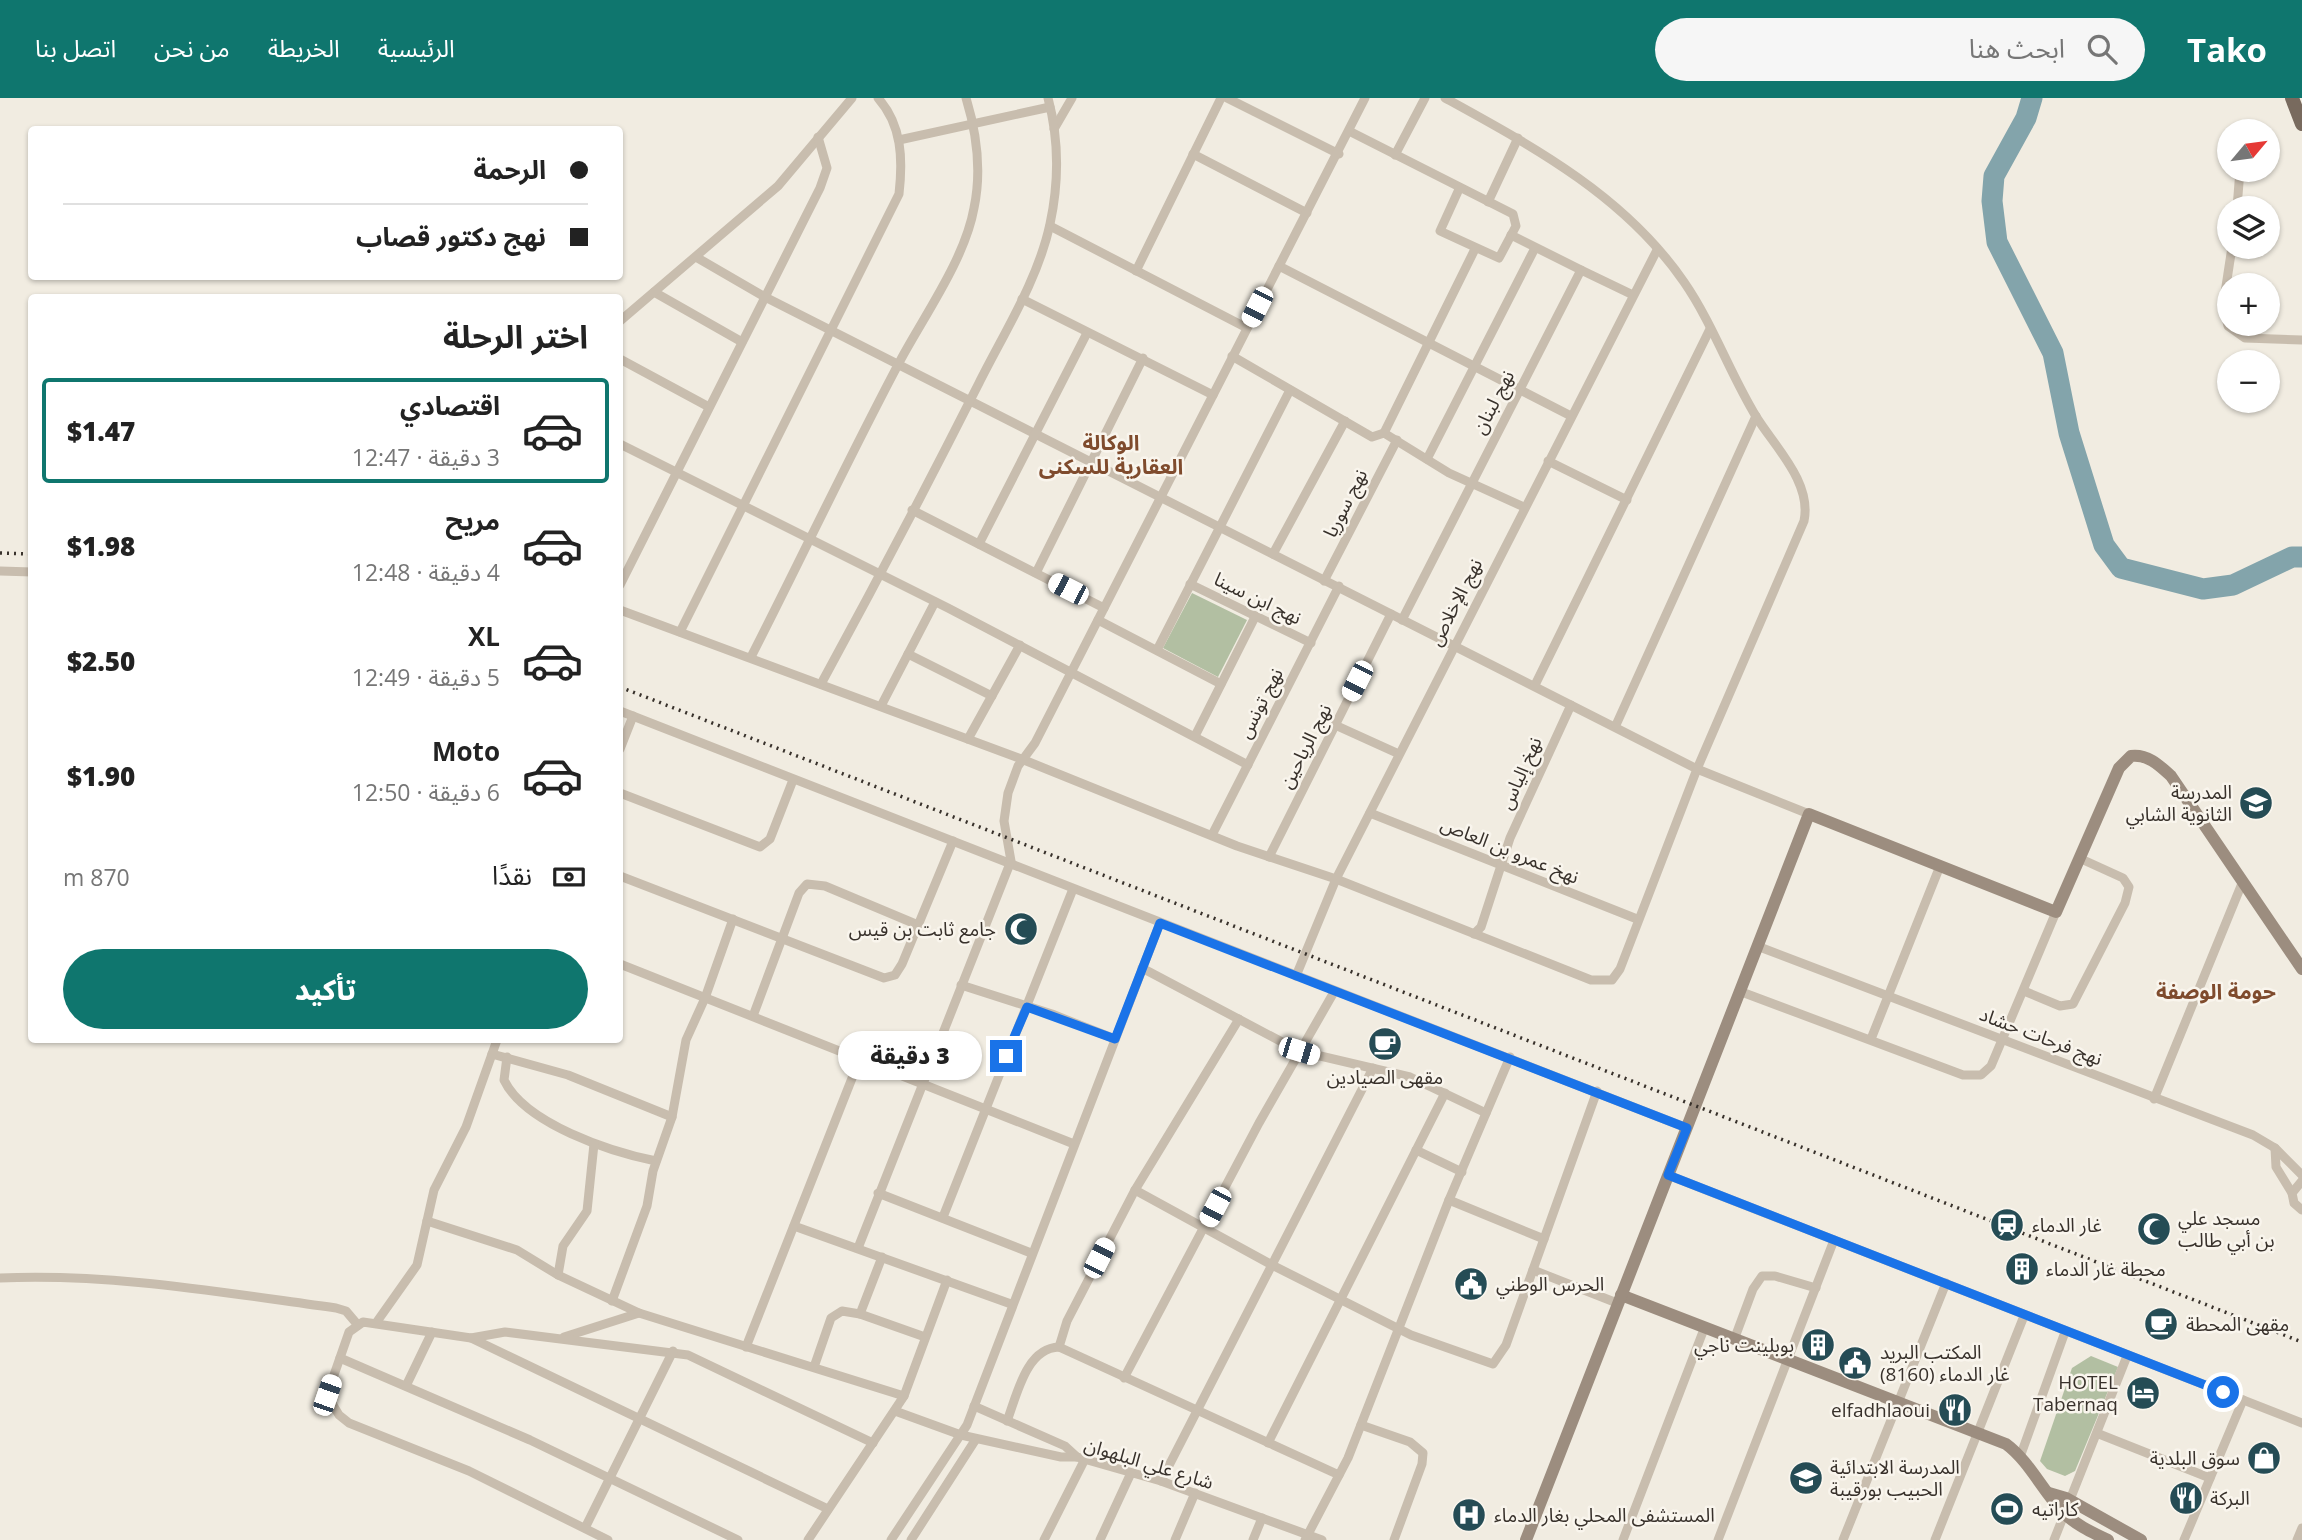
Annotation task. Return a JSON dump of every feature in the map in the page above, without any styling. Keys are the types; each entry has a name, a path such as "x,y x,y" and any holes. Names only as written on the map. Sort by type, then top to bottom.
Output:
{"main road":[{"path":"2292,98 2302,124"}],"street":[{"path":"623,318 778,186 852,98"},
{"path":"680,632 741,506 833,331 899,194 902,172 899,139 886,107 878,98"},
{"path":"751,657 898,364 963,243 974,210 979,173 974,125 966,98"},
{"path":"1054,129 1072,98"},
{"path":"1136,271 1221,98"},
{"path":"1227,98 1339,154"},
{"path":"858,1248 1010,864 1003,821 1011,783 1035,743 1232,356 1339,154 1365,98"},
{"path":"1395,155 1425,98"},
{"path":"623,611 1024,760 1591,980 1604,982 1618,974 1697,769 1793,549 1807,508 1798,481 1756,416 1684,281 1657,250 1580,177 1518,138 1445,98"},
{"path":"821,684 1022,299 1050,226 1056,183 1054,129 1049,102 974,125 899,139"},
{"path":"1349,131 1395,155 1460,187 1516,216 1517,223 1499,258 1475,249 1440,230 1460,187"},
{"path":"623,579 824,178 826,156 818,137"},
{"path":"1488,202 1518,138"},
{"path":"1193,154 1307,213"},
{"path":"1050,226 1247,328"},
{"path":"1511,235 1633,295"},
{"path":"1427,459 1535,247"},
{"path":"1232,356 1372,438 1384,433 1475,249"},
{"name":"نهج الإخلاص","path":"1296,976 1336,880 1452,647 1657,250"},
{"path":"696,257 765,297 1324,581 1339,586 1452,647 1616,725 1697,769 2056,912"},
{"path":"2230,259 2222,306 2228,326 2245,338 2302,340"},
{"path":"1279,266 1571,416"},
{"name":"نهج لبنان","path":"1402,621 1581,270"},
{"path":"654,292 742,342"},
{"path":"1022,299 1213,395"},
{"path":"1535,685 1710,329"},
{"path":"979,544 1087,333"},
{"path":"1036,572 1143,359"},
{"path":"623,361 709,407"},
{"path":"1157,650 1290,390"},
{"path":"1616,725 1756,416"},
{"path":"1273,554 1345,421"},
{"path":"1384,433 1449,473 1524,507"},
{"name":"نهج سوريا","path":"1324,581 1397,440"},
{"path":"623,446 935,601 1248,765"},
{"path":"1548,461 1627,500"},
{"path":"912,510 1104,608"},
{"path":"0,571 28,572"},
{"name":"نهج ابن سينا","path":"1190,584 1311,643"},
{"name":"نهج تونس","path":"1212,835 1339,586"},
{"path":"881,706 935,601"},
{"name":"نهج الرياحين","path":"1269,857 1391,614"},
{"path":"1195,736 1255,617"},
{"path":"1098,620 1221,684"},
{"path":"968,739 1020,645"},
{"path":"908,654 992,696"},
{"name":"نهخ إلياس","path":"1475,934 1481,927 1500,865 1571,705"},
{"path":"623,711 1687,1128"},
{"path":"623,741 633,716"},
{"path":"1335,725 1399,754"},
{"path":"1739,991 1963,1075 1975,1076 1991,1066 2119,768 2131,756 2139,755 2159,765 2171,776 2302,969"},
{"path":"623,794 760,847 770,839 793,780"},
{"name":"نهخ عمرو بن العاص","path":"1370,813 1637,919"},
{"path":"1526,1540 1809,814"},
{"path":"623,877 884,978 898,972 953,841"},
{"path":"2024,991 2060,1006 2073,1004 2125,903 2129,887 2123,878 2079,858"},
{"path":"1871,1039 1940,866"},
{"path":"2154,1098 2243,880"},
{"path":"753,1016 799,893 812,884 918,925"},
{"path":"943,1217 1073,889"},
{"path":"612,1301 647,1206 656,1161 672,1117 680,1058 705,999 733,919"},
{"path":"891,1540 961,1435 975,1406 1011,1304 1160,923"},
{"name":"نهج فرحات حشاد","path":"1757,946 2253,1135 2275,1148 2302,1175"},
{"path":"623,965 1074,1143"},
{"path":"1142,968 1299,1051 1410,1077 1486,1113"},
{"path":"961,985 1115,1039"},
{"path":"1124,1378 1299,1051 1334,992"},
{"path":"1059,1347 1067,1321 1135,1190 1239,1019"},
{"path":"376,1323 417,1265 434,1190 466,1127 496,1043"},
{"path":"492,1054 568,1075 672,1117"},
{"path":"1306,1537 1339,1475 1361,1425 1449,1200 1510,1057"},
{"path":"507,1058 504,1080 522,1104 594,1144 656,1161"},
{"path":"746,1347 860,1058"},
{"path":"1161,1481 1373,1068"},
{"path":"1135,1190 1272,1265 1426,1341 1493,1364 1506,1345 1597,1091"},
{"path":"1268,1443 1445,1093"},
{"path":"558,1275 563,1246 587,1211 594,1144"},
{"path":"2275,1148 2276,1167 2292,1193 2294,1203 2302,1211"},
{"path":"1416,1150 1462,1172"},
{"path":"1668,1175 2302,1423"},
{"path":"2292,1193 2302,1181"},
{"path":"878,1193 1031,1253"},
{"path":"1449,1200 1545,1239"},
{"path":"427,1221 517,1250 558,1275 639,1313 904,1396"},
{"path":"794,1226 1011,1304"},
{"path":"1718,1540 1834,1240"},
{"path":"860,1314 882,1257"},
{"path":"1533,1270 1734,1340 2006,1444 2020,1457 2066,1514 2108,1540"},
{"path":"1734,1340 1753,1289 1762,1276 1775,1276 1816,1288"},
{"path":"0,1278 36,1277 156,1284 336,1308 346,1311 357,1324"},
{"path":"808,1540 904,1396 947,1280"},
{"path":"1843,1540 1946,1283"},
{"path":"814,1367 831,1318 842,1311 860,1314 925,1337"},
{"path":"559,1339 639,1313"},
{"path":"1935,1540 2024,1316"},
{"path":"605,1539 469,1471 349,1423 339,1415 327,1395 349,1332 357,1324 376,1323 471,1338 639,1421 828,1509"},
{"path":"1623,1540 1704,1329"},
{"path":"406,1386 432,1332"},
{"path":"471,1338 505,1332 673,1351 715,1366 873,1443"},
{"path":"2020,1457 2065,1332"},
{"path":"1007,1421 1034,1359 1048,1349 1059,1347 1339,1475"},
{"path":"585,1528 673,1351"},
{"path":"2054,1540 2099,1434 2127,1356"},
{"path":"340,1357 610,1478 738,1540"},
{"path":"2184,1540 2243,1400"},
{"path":"975,1406 1065,1446 1081,1458 1044,1540"},
{"name":"شارع علي البلهوان","path":"895,1411 961,1435 1064,1457 1081,1458 1161,1481 1306,1537 1322,1540"},
{"path":"1361,1425 1410,1442 1423,1452 1422,1464 1394,1540"},
{"path":"2099,1434 2210,1478"},
{"path":"911,1540 976,1438"},
{"path":"1101,1540 1131,1474"},
{"path":"1176,1540 1195,1493"},
{"path":"2049,1493 2141,1540"},
{"path":"1253,1540 1262,1518"},
{"path":"2297,1540 2302,1528"}],"green space":[{"path":"1192,593 1247,620 1218,677 1163,648"},
{"path":"2091,1356 2118,1367 2075,1471 2065,1476 2047,1469 2040,1461 2072,1368"}],"waterway":[{"path":"2032,98 2026,118 1994,176 1992,201 1997,242 2053,353 2069,433 2104,545 2121,568 2203,589 2233,585 2292,557 2302,557"}],"railway":[{"path":"0,553 28,554"},
{"path":"623,688 2302,1342"}],"place":[{"name":"المدرسة الثانوية الشابي","path":"2256,803"},
{"name":"جامع ثابت بن قیس","path":"1021,929"},
{"name":"مقهى الصيادين","path":"1385,1044"},
{"name":"غار الدماء","path":"2007,1225"},
{"name":"مسجد علي بن أبي طالب","path":"2154,1229"},
{"name":"محطة غار الدماء","path":"2022,1269"},
{"name":"الحرس الوطني","path":"1471,1284"},
{"name":"مقهى المحطة","path":"2161,1324"},
{"name":"بوبلينت ناجي","path":"1818,1345"},
{"name":"المكتب البريد غار الدماء (8160)","path":"1855,1363"},
{"name":"HOTEL Tabernaq","path":"2143,1393"},
{"name":"elfadhlaoui","path":"1955,1410"},
{"name":"سوق البلدية","path":"2264,1458"},
{"name":"المدرسة الابتدائية الحبيب بورقيبة","path":"1806,1478"},
{"name":"البركة","path":"2186,1498"},
{"name":"كاراتيه","path":"2007,1509"},
{"name":"المستشفى المحلي بغار الدماء","path":"1469,1515"}],"district":[{"name":"الوكالة العقارية للسكنى","path":"1111,455"},
{"name":"حومة الوصفة","path":"2216,992"}],"route":[{"path":"1006,1056 1027,1007 1036,1008 1115,1039 1160,923 1687,1128 1668,1175 2223,1392"}]}
